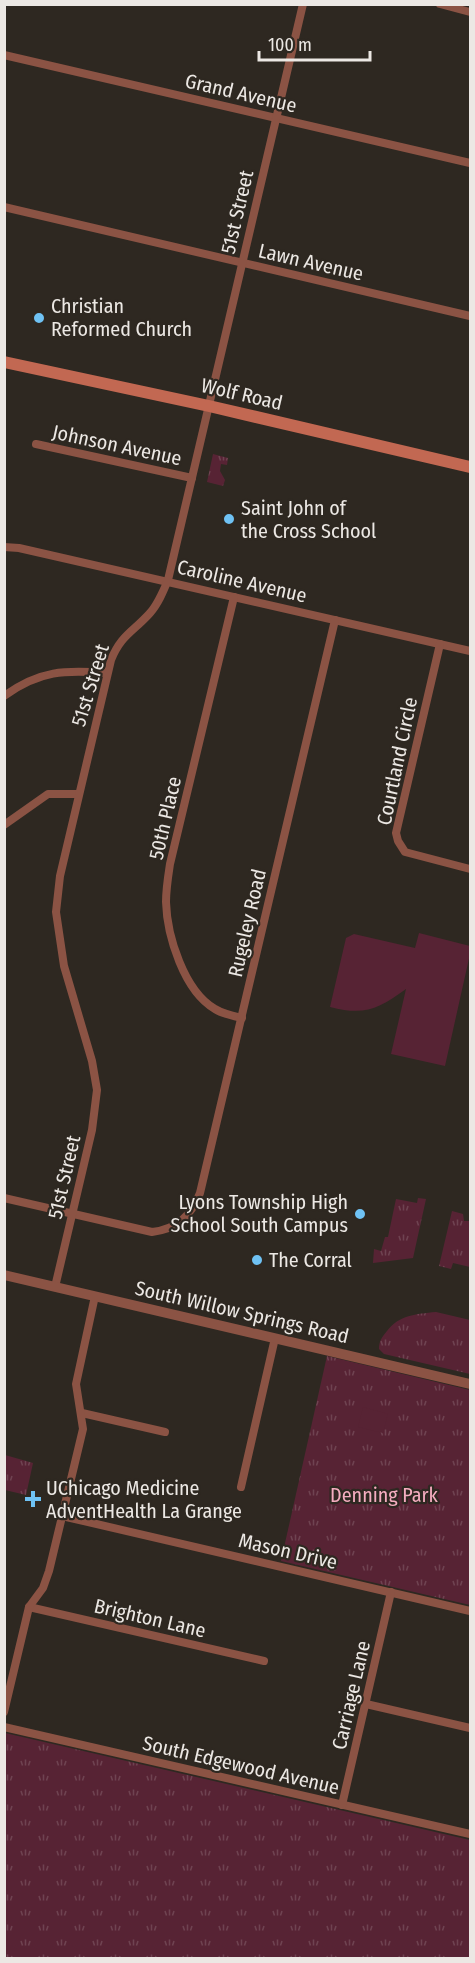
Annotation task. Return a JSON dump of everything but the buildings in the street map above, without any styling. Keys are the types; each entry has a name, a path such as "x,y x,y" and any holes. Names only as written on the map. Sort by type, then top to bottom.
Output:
{"main road":[{"name":"Wolf Road","path":"4,362 209,406 471,467"}],"street":[{"name":"51st Street","path":"56,1287 95,1115 97,1090 92,1061 64,966 56,912 60,876 107,673 120,641 150,613 157,604 168,580 303,4"},
{"path":"440,4 471,12"},
{"name":"Grand Avenue","path":"4,55 471,163"},
{"name":"Lawn Avenue","path":"4,207 471,316"},
{"name":"Johnson Avenue","path":"36,444 192,478"},
{"name":"Caroline Avenue","path":"4,547 19,548 168,580 471,651"},
{"name":"50th Place","path":"234,597 170,864 166,902 177,956 197,992 215,1009 242,1018"},
{"name":"Rugeley Road","path":"72,1214 152,1232 162,1231 176,1225 190,1213 200,1193 335,620"},
{"name":"Courtland Circle","path":"440,644 396,833 405,852 471,869"},
{"path":"4,696 42,675 72,671 107,673"},
{"path":"4,825 48,794 78,794"},
{"path":"4,1198 72,1214"},
{"name":"South Willow Springs Road","path":"4,1275 471,1384"},
{"path":"4,1712 29,1607 46,1580 83,1429 77,1377 95,1296"},
{"path":"241,1487 275,1338"},
{"path":"82,1413 165,1432"},
{"name":"Mason Drive","path":"62,1516 471,1611"},
{"name":"Carriage Lane","path":"342,1805 391,1592"},
{"name":"Brighton Lane","path":"29,1607 264,1661"},
{"path":"366,1704 471,1728"},
{"name":"South Edgewood Avenue","path":"4,1727 471,1834"}],"green space":[{"path":"213,454 228,458 227,465 221,464 220,471 225,480 223,486 207,482"},
{"path":"419,933 470,946 445,1066 391,1054 406,989 387,1002 371,1009 353,1011 330,1007 346,938 354,934 415,948"},
{"path":"418,1198 426,1199 413,1258 373,1263 374,1249 381,1251 385,1237 388,1237 396,1199 417,1203"},
{"path":"452,1211 463,1214 464,1221 470,1221 470,1267 453,1263 451,1269 439,1266"},
{"path":"436,1312 470,1320 470,1374 384,1354 379,1349 382,1337 403,1318"},
{"name":"Denning Park","path":"327,1356 470,1390 470,1605 281,1561"},
{"path":"363,1407 388,1414 383,1433 358,1427"},
{"path":"5,1455 33,1463 26,1495 5,1490"},
{"path":"5,1733 470,1840 470,1958 5,1958"}],"place":[{"name":"Christian Reformed Church","path":"39,318"},
{"name":"Saint John of the Cross School","path":"229,519"},
{"name":"Lyons Township High School South Campus","path":"360,1214"},
{"name":"The Corral","path":"257,1260"},
{"name":"UChicago Medicine AdventHealth La Grange","path":"33,1499"}]}
